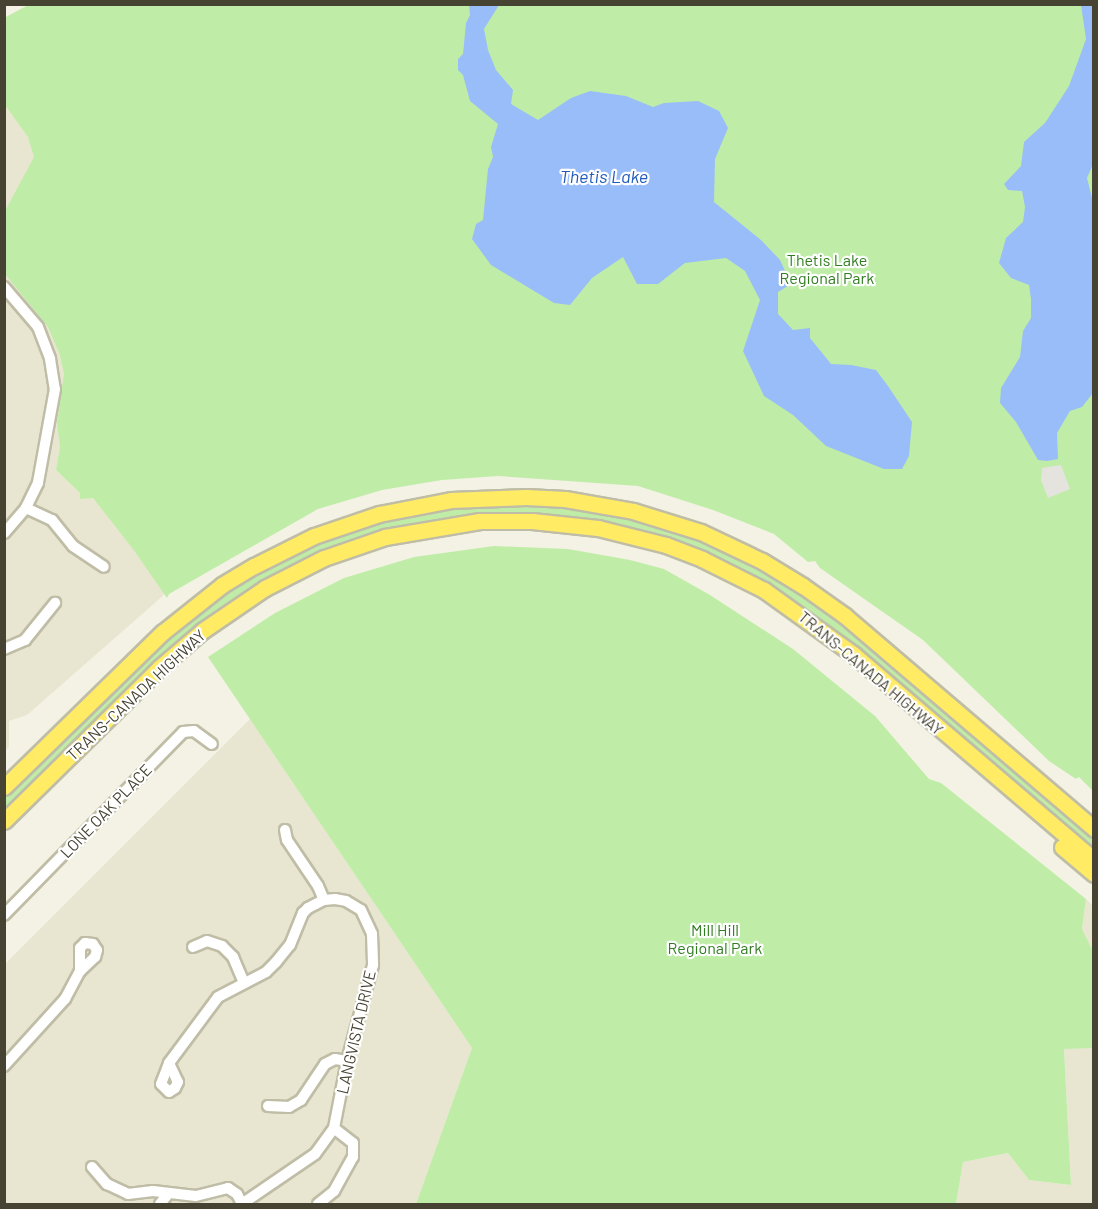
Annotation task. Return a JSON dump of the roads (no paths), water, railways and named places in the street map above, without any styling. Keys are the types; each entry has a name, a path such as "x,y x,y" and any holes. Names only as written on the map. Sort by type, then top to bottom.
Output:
{"highway":[{"name":"TRANS-CANADA HIGHWAY","path":"4,787 164,632 206,597 254,566 314,536 379,514 451,500 526,496 585,502 633,511 701,532 762,561 803,586 874,640 1094,829"},
{"name":"TRANS-CANADA HIGHWAY","path":"4,821 159,668 202,631 265,588 324,558 368,542 416,530 480,521 532,521 598,528 666,545 738,575 820,628 1094,860"},
{"path":"991,774 1015,803 1094,874"}],"street":[{"path":"4,287 38,327 50,359 54,382 54,399 43,466 26,508 8,521 4,532"},
{"path":"26,508 52,520 73,546 104,567"},
{"path":"4,649 25,640 55,603"},
{"name":"LONE OAK PLACE","path":"4,915 183,732 194,731 212,744"},
{"path":"169,1063 213,1003 224,992 244,983 276,963 295,937 303,913 324,900 307,869 287,840 285,830"},
{"name":"LANGVISTA DRIVE","path":"242,1204 315,1154 334,1128 347,1061 371,978 372,934 364,914 354,904 335,899 324,900"},
{"path":"193,947 207,941 222,946 233,957 244,983"},
{"path":"4,1066 65,999 80,971"},
{"path":"268,1106 289,1107 301,1100 325,1064 335,1059 347,1061"},
{"path":"318,1204 334,1191 353,1157 352,1143 334,1128"},
{"path":"92,1167 106,1184 128,1194 169,1193 196,1196 228,1188 237,1194 242,1204"},
{"path":"160,1204 169,1193"}],"water":[{"name":"Thetis Lake","path":"469,5 499,5 484,29 488,50 496,70 513,90 511,104 538,120 571,98 590,91 626,96 653,107 664,103 698,101 719,111 728,128 715,159 714,202 761,240 780,260 791,284 778,292 778,314 793,330 810,328 810,338 831,364 876,370 888,386 912,422 909,456 902,469 884,469 826,446 793,415 764,396 743,351 760,300 745,271 726,258 685,263 658,284 637,284 623,257 592,278 570,305 554,303 491,265 472,239 476,224 483,220 488,169 493,157 491,147 498,124 470,101 463,75 458,70 458,59 463,54 466,23 470,15"},
{"path":"1081,5 1094,5 1094,162 1087,178 1094,206 1093,393 1082,407 1070,411 1057,433 1058,459 1047,461 1038,460 1016,422 1000,403 1001,388 1020,357 1023,331 1031,318 1029,285 1011,278 999,263 1006,238 1023,222 1025,207 1022,191 1008,190 1004,184 1021,166 1024,142 1045,123 1069,86 1086,39"}],"park label":[{"name":"Thetis Lake Regional Park","path":"827,269"},
{"name":"Mill Hill Regional Park","path":"715,939"}]}
